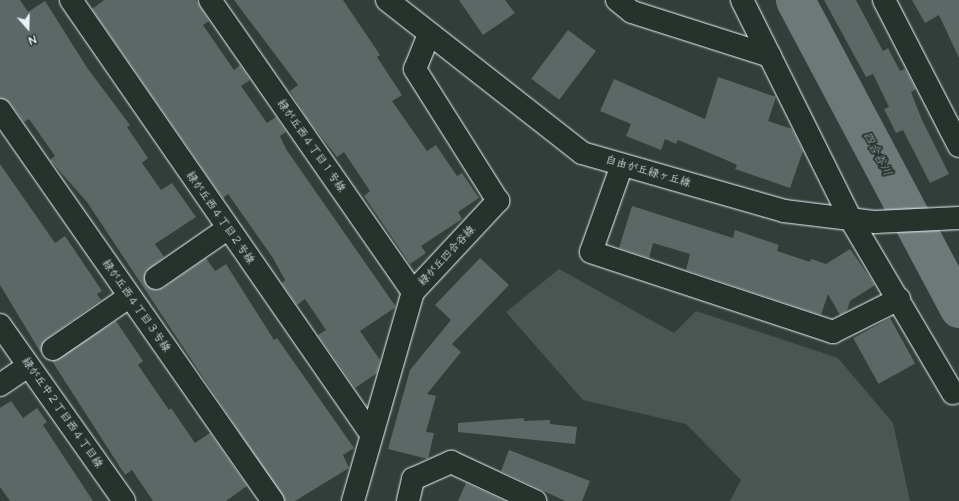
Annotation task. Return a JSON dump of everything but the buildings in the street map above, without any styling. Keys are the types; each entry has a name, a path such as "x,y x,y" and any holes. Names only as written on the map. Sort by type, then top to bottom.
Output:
{"street":[{"name":"緑が丘西４丁目２号線","path":"71,0 227,229 371,434"},
{"name":"緑が丘西４丁目１号線","path":"210,0 413,292"},
{"name":"自由が丘緑ヶ丘線","path":"387,0 582,153 784,211 875,222 959,218"},
{"path":"616,0 632,12 770,56"},
{"path":"742,0 852,220 953,393"},
{"path":"884,0 959,146"},
{"name":"緑が丘四合谷線","path":"353,501 413,292 498,201 415,69 429,34"},
{"name":"緑が丘西４丁目３号線","path":"0,110 273,501"},
{"path":"622,165 591,252 833,332 899,299"},
{"path":"156,278 227,229"},
{"path":"53,349 130,296"},
{"name":"緑が丘中２丁目西４丁目線","path":"0,325 124,501"},
{"path":"0,385 28,366"},
{"path":"408,501 413,479 451,462 536,501"}],"shaded area":[{"path":"559,269 674,333 696,311 838,358 893,423 910,501 730,501 741,480 686,424 583,400 506,312"}],"waterway":[{"name":"四合谷川","path":"795,0 959,308"}]}
